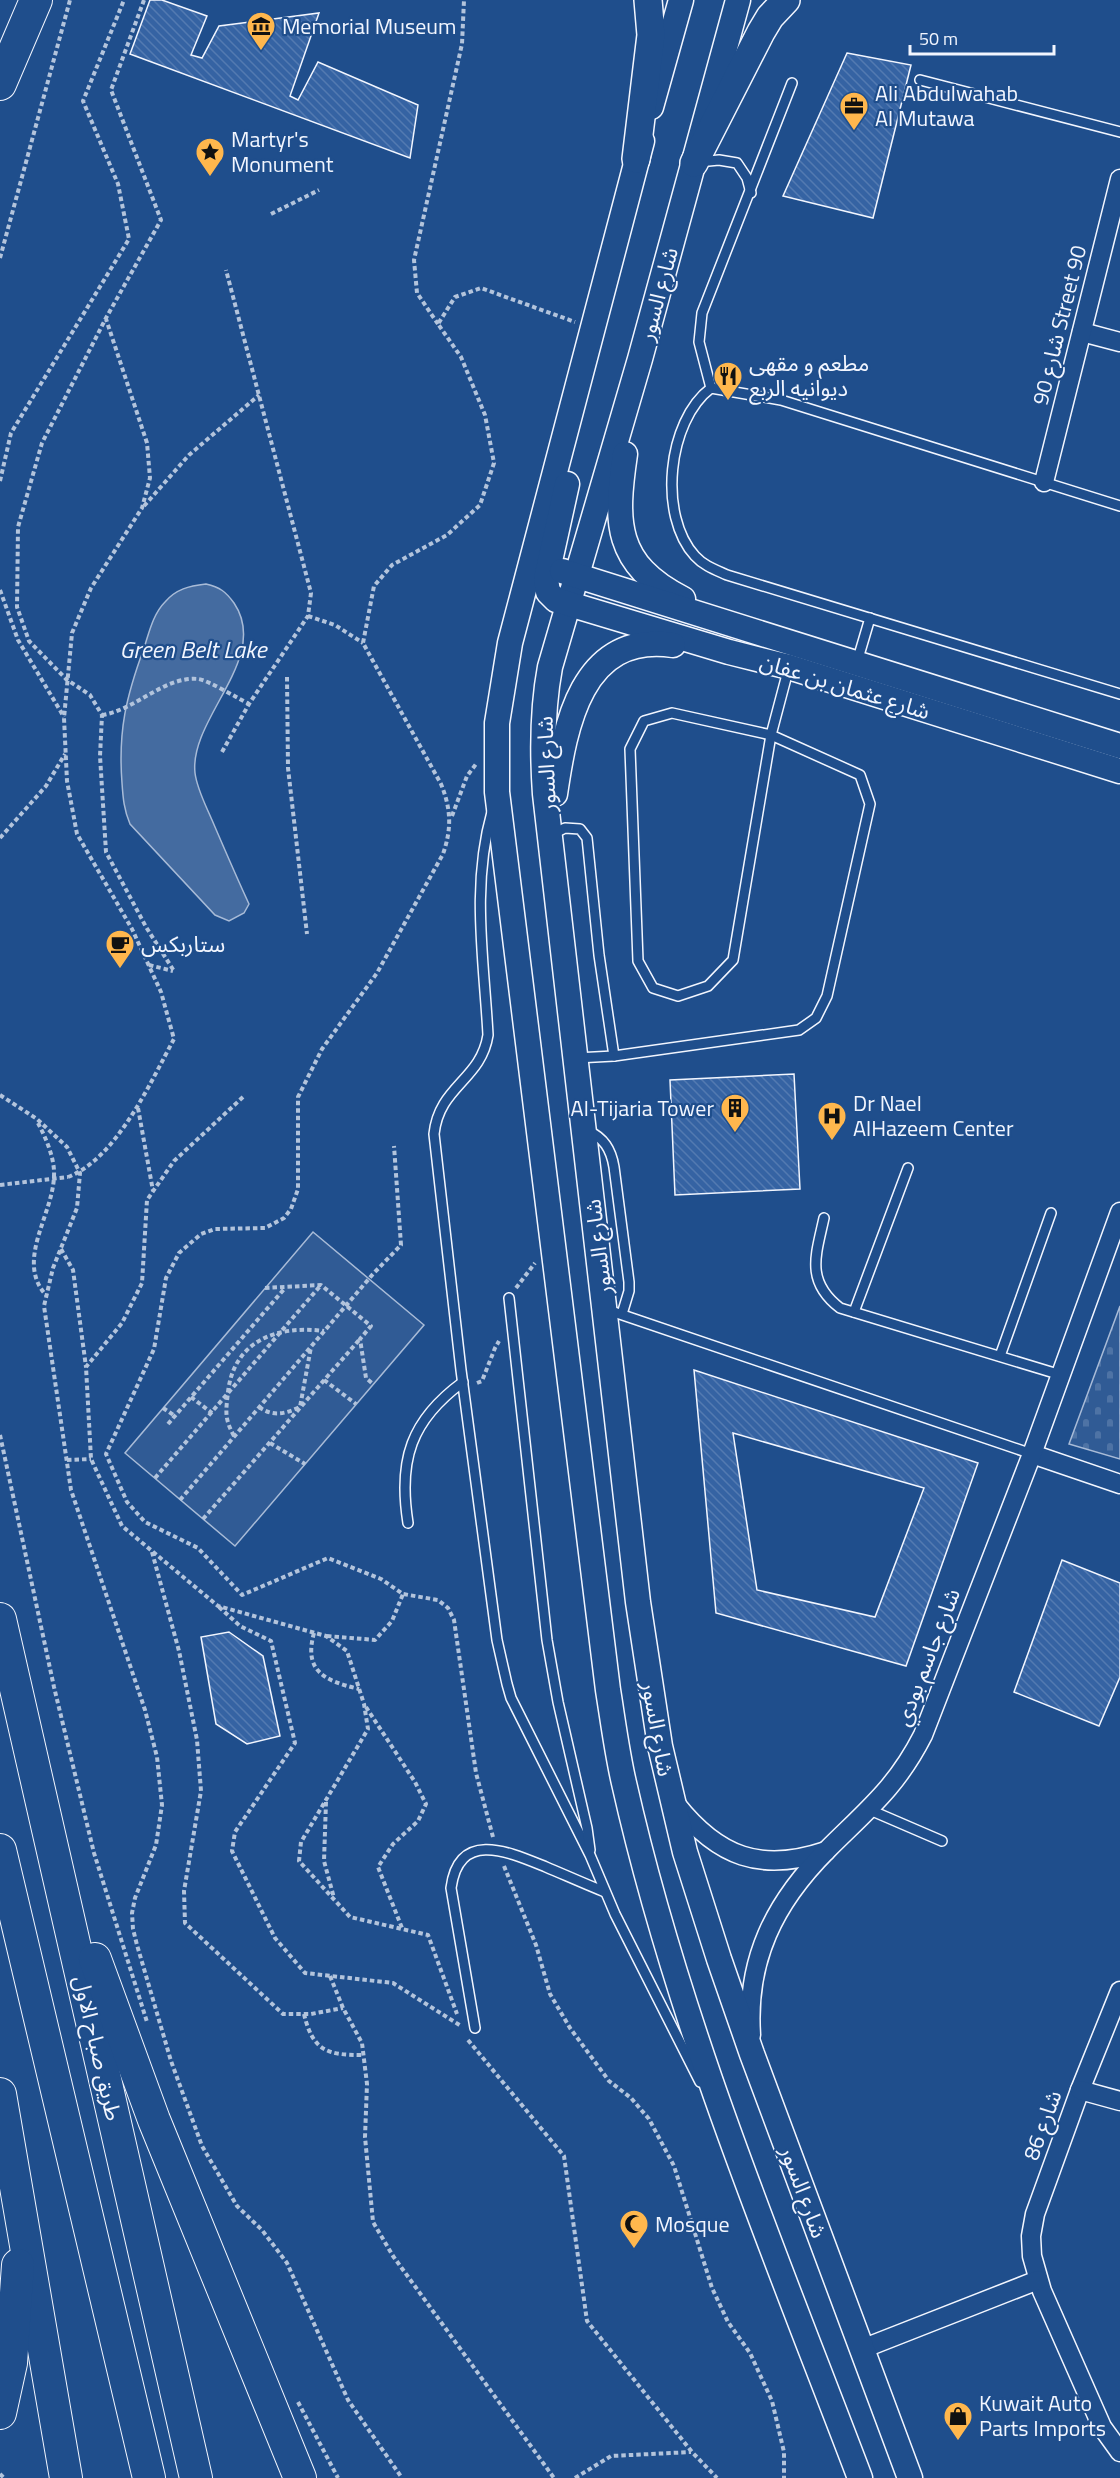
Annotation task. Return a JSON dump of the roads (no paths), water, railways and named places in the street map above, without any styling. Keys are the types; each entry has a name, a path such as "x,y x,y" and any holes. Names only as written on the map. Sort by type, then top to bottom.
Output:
{"highway":[{"path":"0,60 16,0"},
{"path":"0,84 36,0"},
{"name":"طريق صباح الاول","path":"0,1619 196,2478"},
{"path":"0,1850 149,2478"},
{"path":"56,1864 95,1959 158,2131 300,2478"},
{"path":"0,2094 66,2478"},
{"path":"0,2413 11,2363 22,2213"},
{"path":"258,2374 317,2478"}],"main road":[{"path":"636,159 651,35 648,0"},
{"name":"شارع السور","path":"681,0 636,159 519,608 501,687 497,723 497,792 608,1690 624,1782 671,1961 729,2138 860,2478"},
{"name":"شارع السور","path":"738,0 640,359 550,667 544,695 543,758 576,1058 614,1312 638,1602 651,1701 671,1798 697,1891 752,2054 910,2478"},
{"path":"694,163 761,32 770,17 786,0"},
{"path":"640,359 619,498 620,522 627,546 645,572 670,592 748,630"},
{"path":"568,605 550,595 546,585 568,476 571,407"},
{"name":"شارع عثمان بن عفان","path":"547,572 561,570 577,574 1120,746"},
{"path":"519,608 530,586 547,572"},
{"name":"شارع عثمان بن عفان","path":"568,605 789,667 1120,771"},
{"path":"550,835 562,747 570,716 579,694 601,666 618,653 645,644 668,644 729,652"}],"street":[{"name":"شارع 90 Street 90","path":"1044,482 1120,180"},
{"path":"1082,332 1120,342"},
{"name":"شارع جاسم بودي","path":"752,2054 750,1997 760,1951 786,1900 826,1851 886,1794 907,1764 923,1735 1032,1454 1120,1212"},
{"path":"1032,1454 1120,1484"},
{"name":"شارع جاسم بودي","path":"671,1798 698,1830 711,1841 736,1854 765,1862 778,1862 792,1861 826,1851"},
{"name":"شارع 86","path":"1120,1991 1080,2090 1032,2226 1032,2256 1038,2280 1102,2427 1120,2452"},
{"path":"1080,2090 1120,2101"},
{"path":"862,2349 1038,2280"}],"lane":[{"path":"920,80 1120,132"},
{"path":"711,388 699,342 699,324 792,83"},
{"path":"694,163 719,160 737,163 747,178 751,193"},
{"path":"1120,506 781,400 711,388 692,408 678,438 675,455 673,490 676,520 695,556 704,564 727,575 1120,694"},
{"path":"857,664 870,618"},
{"path":"576,1058 614,1056 799,1030 816,1018 828,996 870,804 860,775 771,735 672,713 644,722 630,749 638,961 653,988 678,996 708,986 733,960 771,735 789,667"},
{"path":"497,792 485,838 478,908 487,1046 477,1066 444,1101 438,1111 434,1134 463,1385 497,1640 512,1698 590,1855 636,1958 729,2138"},
{"path":"550,835 565,828 580,829 587,838 599,955 614,1056"},
{"path":"854,1312 908,1168"},
{"path":"1000,1356 1051,1213"},
{"path":"824,1218 814,1264 819,1284 830,1300 840,1308 1060,1375"},
{"path":"509,1298 548,1640 558,1702 587,1828 590,1855"},
{"path":"614,1312 1032,1454"},
{"path":"408,1523 404,1477 408,1454 416,1432 428,1413 444,1396 463,1385"},
{"path":"870,1810 942,1841"},
{"path":"474,2028 451,1888 453,1877 464,1858 473,1851 496,1849 513,1853 605,1892"}],"water":[{"name":"Green Belt Lake","path":"206,584 219,588 228,596 234,603 243,624 243,645 236,666 196,752 195,773 202,797 249,904 244,913 229,921 215,915 130,824 124,804 122,783 121,747 125,714 132,682 154,618 169,598 178,591"}],"place":[{"name":"Memorial Museum","path":"261,52"},
{"name":"Ali Abdulwahab Al Mutawa","path":"854,132"},
{"name":"Martyr's Monument","path":"210,178"},
{"name":"مطعم و مقهى ديوانيه الربع","path":"728,402"},
{"name":"ستاربكس","path":"120,970"},
{"name":"Al-Tijaria Tower","path":"735,1134"},
{"name":"Dr Nael AlHazeem Center","path":"832,1142"},
{"name":"Mosque","path":"634,2250"},
{"name":"Kuwait Auto Parts Imports","path":"958,2442"}]}
